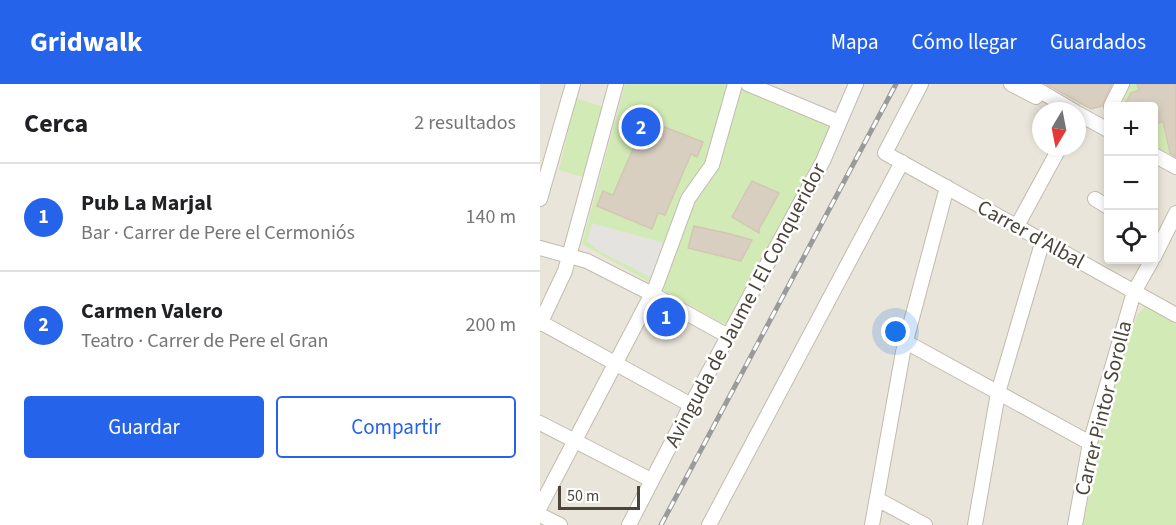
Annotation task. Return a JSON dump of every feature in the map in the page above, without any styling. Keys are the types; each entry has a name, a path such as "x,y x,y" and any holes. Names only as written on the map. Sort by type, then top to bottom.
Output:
{"street":[{"path":"540,199 573,84"},
{"path":"616,84 565,271 540,323 691,405"},
{"path":"540,507 654,290 688,199 712,165 735,84"},
{"path":"748,84 839,122"},
{"name":"Avinguda de Jaume I El Conqueridor","path":"629,525 823,160 856,84"},
{"name":"Carrer d'Albal","path":"921,84 885,153 1176,315"},
{"path":"1011,84 1038,97 1049,96"},
{"path":"1028,84 1058,102"},
{"path":"1113,102 1122,84"},
{"path":"1086,119 1104,128"},
{"path":"1017,226 1055,156"},
{"path":"1156,156 1176,167"},
{"path":"710,525 902,162"},
{"path":"872,525 906,342 947,187"},
{"path":"1095,200 1104,205"},
{"name":"Carrer Pintor Sorolla","path":"1158,236 1176,213"},
{"path":"975,525 998,393 1043,240"},
{"path":"540,248 587,261 654,290 728,336"},
{"name":"Carrer Pintor Sorolla","path":"1075,525 1090,443 1134,292 1150,264"},
{"path":"906,342 1090,443"},
{"path":"540,423 651,480"},
{"path":"877,499 925,525"},
{"path":"540,515 560,525"}],"shaded area":[{"path":"540,84 1176,84 1176,525 540,525"},
{"path":"592,223 664,243 651,278 599,251 587,241"}],"green space":[{"path":"625,84 741,84 833,124 729,324 720,322 582,244"},
{"path":"1130,84 1176,84 1176,158 1158,148 1158,102 1121,102"},
{"path":"576,98 603,107 583,177 559,170"},
{"path":"1145,307 1176,324 1176,525 1083,525 1109,400 1137,315"}],"building":[{"path":"1046,84 1112,84 1102,106 1091,109 1086,106 1086,102 1078,102"},
{"path":"1137,84 1176,84 1176,157 1170,153 1163,121 1158,123 1158,102 1126,102 1131,93 1139,90"},
{"path":"636,116 703,142 697,157 691,154 665,215 658,213 652,229 597,206 603,191 613,195 638,137 630,134"},
{"path":"752,181 779,193 759,233 732,217"},
{"path":"694,226 752,240 741,261 688,248"}],"railway":[{"path":"661,525 896,84"}],"place":[{"name":"Carmen Valero","path":"641,127"},
{"name":"Pub La Marjal","path":"666,317"}]}
